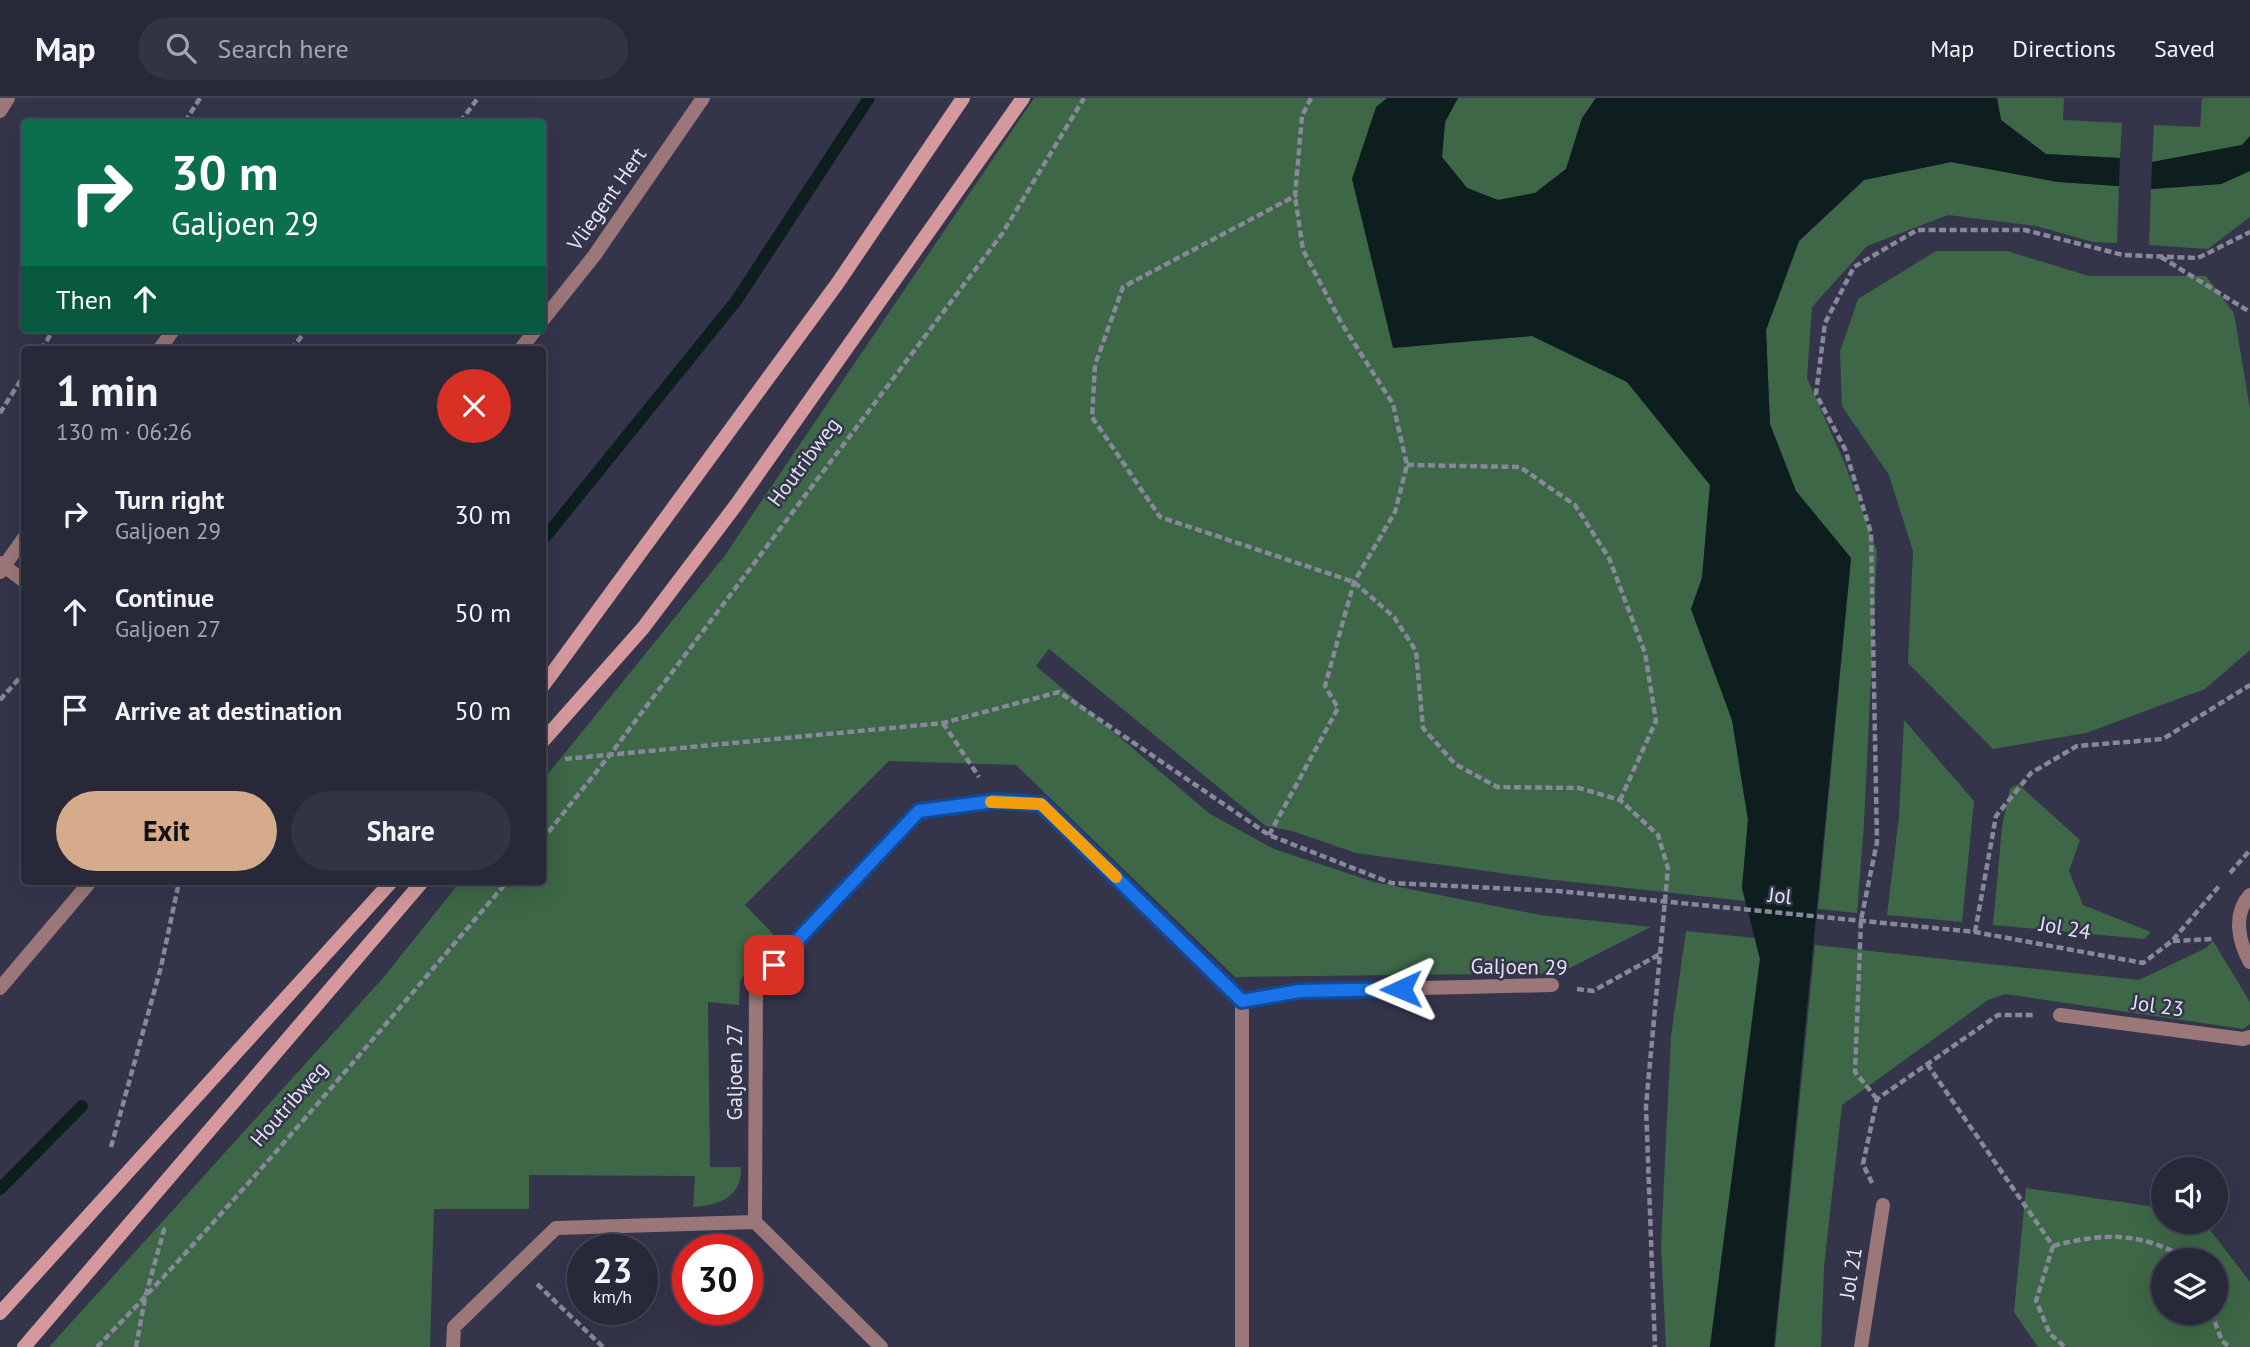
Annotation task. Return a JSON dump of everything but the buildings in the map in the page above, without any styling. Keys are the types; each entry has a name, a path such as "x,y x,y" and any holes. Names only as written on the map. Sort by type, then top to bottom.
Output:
{"main road":[{"path":"546,682 837,284 963,98"},
{"name":"Houtribweg","path":"546,737 643,628 728,515 1023,98"},
{"path":"0,1313 388,885"},
{"name":"Houtribweg","path":"24,1347 419,885"}],"street":[{"path":"0,111 8,98"},
{"name":"Vliegent Hert","path":"546,316 594,256 703,98"},
{"path":"21,542 1,567 21,579"},
{"path":"995,801 1041,804 1242,1001 1242,1347"},
{"name":"Galjoen 27","path":"755,1222 756,984 919,811 995,801"},
{"path":"0,988 87,885"},
{"path":"2250,895 2240,906 2239,938 2250,962"},
{"name":"Galjoen 29","path":"1242,1001 1299,991 1552,985"},
{"name":"Jol 23","path":"2060,1015 2243,1039 2250,1037"},
{"name":"Jol 21","path":"1861,1347 1883,1205"},
{"path":"453,1347 454,1327 556,1228 755,1222 881,1347"}],"path":[{"path":"187,119 200,98"},
{"path":"462,119 478,98"},
{"name":"Houtribweg","path":"546,835 609,756 1002,234 1084,98"},
{"path":"1269,835 1338,708 1325,686 1354,582 1395,512 1407,465 1393,404 1342,324 1303,250 1295,196 1302,116 1311,98"},
{"path":"1295,196 1123,287 1095,365 1092,417 1160,517 1354,582 1394,617 1416,650 1423,728 1455,764 1497,787 1579,788 1620,800 1658,835 1668,868 1646,1106 1655,1347"},
{"path":"1877,1099 1855,1072 1861,920 1877,842 1871,533 1845,449 1816,394 1825,323 1854,267 1917,230 2025,230 2123,255 2198,258 2250,232"},
{"path":"2160,256 2250,312"},
{"path":"0,413 21,380"},
{"path":"1407,465 1520,467 1575,505 1609,558 1645,653 1656,721 1620,800"},
{"path":"0,700 21,676"},
{"path":"1975,932 1996,816 2031,773 2077,746 2163,739 2250,685"},
{"name":"Jol","path":"559,759 943,723 1059,692 1269,835 1391,883 1558,891 1824,916"},
{"path":"943,723 995,801"},
{"name":"Jol 24","path":"1824,916 1975,932 2143,963 2172,941 2250,850"},
{"name":"Houtribweg","path":"97,1347 145,1298 268,1160 504,885"},
{"path":"2172,941 2239,938"},
{"name":"Galjoen 29","path":"1552,985 1593,991 1661,954"},
{"path":"1883,1205 1863,1164 1877,1099 1998,1015 2060,1015"},
{"path":"1927,1064 2053,1246"},
{"path":"2053,1246 2079,1239 2123,1235 2167,1248"},
{"path":"2053,1246 2036,1301 2050,1335 2065,1347"},
{"path":"516,1264 603,1347"},
{"path":"2216,1325 2222,1341 2230,1347"}],"green space":[{"path":"1034,98 1387,98 1376,108 1393,347 1532,336 1627,382 1710,485 1702,578 1691,609 1732,720 1748,820 1742,888 1745,901 1545,879 1356,853 1292,831 1266,826 1049,649 1036,666 1210,814 1274,849 1374,882 1540,915 1651,927 1560,973 1235,977 1016,765 889,761 745,905 774,935 754,956 740,982 739,1005 708,1002 710,1167 741,1167 738,1186 728,1198 693,1207 695,1176 529,1175 529,1209 434,1209 430,1347 49,1347 383,978 458,885 546,885 546,776 723,558"},
{"path":"1458,98 1596,98 1582,118 1566,169 1535,193 1498,200 1467,188 1442,157 1445,122"},
{"path":"1997,98 2064,98 2063,120 2122,123 2120,158 2046,154 2001,120"},
{"path":"2202,98 2250,98 2250,136 2242,145 2152,162 2154,125 2200,127"},
{"path":"1951,162 2058,182 2119,186 2117,243 2093,242 2036,226 1948,215 1867,246 1812,307 1807,378 1845,464 1877,551 1857,913 1818,909 1851,558 1796,491 1770,425 1766,330 1799,241 1864,180"},
{"path":"2250,171 2250,217 2208,249 2149,245 2151,189 2221,184"},
{"path":"1936,251 2007,251 2089,276 2206,276 2234,313 2250,409 2250,650 2205,689 2086,733 1993,749 1908,663 1913,551 1889,475 1842,406 1840,352 1858,299"},
{"path":"1904,720 1974,801 1962,922 1887,915 1899,817"},
{"path":"2018,784 2080,840 2069,871 2083,905 2151,932 2144,939 1993,925 2002,827 2010,789"},
{"path":"1686,931 1755,938 1760,959 1710,1347 1666,1347 1661,1245 1671,1036"},
{"path":"2213,941 2250,1002 2250,1024 2243,1029 2005,994 1988,1000 1842,1105 1824,1267 1821,1347 1775,1347 1815,945 2139,980 2206,948"},
{"path":"2026,1188 2151,1206 2151,1234 2213,1234 2224,1248 2151,1248 2151,1325 2228,1325 2228,1253 2250,1282 2250,1347 2038,1347 2014,1312"}],"shaded area":[{"path":"1387,98 1458,98 1445,122 1442,157 1467,188 1498,200 1535,193 1566,169 1582,118 1596,98 1997,98 2001,120 2046,154 2120,158 2119,186 2058,182 1951,162 1864,180 1799,241 1766,330 1770,424 1796,491 1851,558 1774,1347 1710,1347 1760,959 1742,888 1748,820 1732,720 1691,609 1702,578 1710,485 1627,382 1532,336 1393,348 1352,179 1376,107"},
{"path":"2250,136 2250,171 2221,184 2151,189 2152,162 2242,145"}],"waterway":[{"path":"546,536 736,301 869,98"},
{"path":"0,1189 82,1106"}],"slow traffic":[{"path":"991,802 1041,804 1116,877"}],"route":[{"path":"774,965 919,811 995,801 1041,804 1242,1001 1299,991 1401,989"}]}
